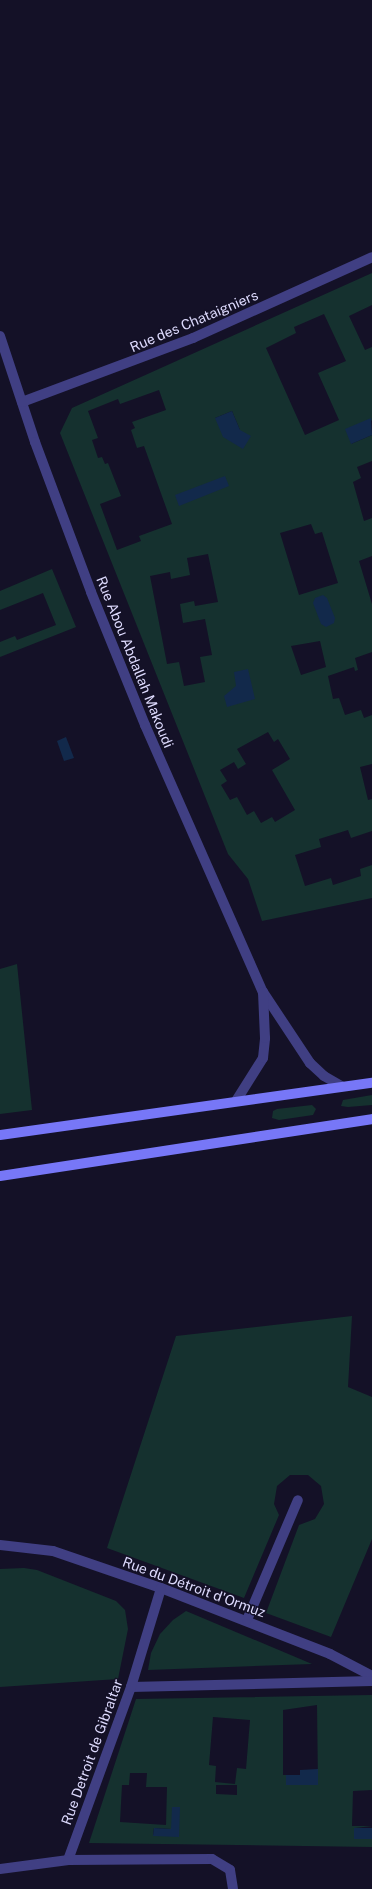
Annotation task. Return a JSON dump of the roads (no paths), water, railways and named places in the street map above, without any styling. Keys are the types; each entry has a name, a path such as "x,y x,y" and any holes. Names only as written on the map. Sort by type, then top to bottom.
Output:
{"main road":[{"path":"0,1135 372,1082"},
{"path":"0,1176 372,1119"}],"street":[{"name":"Rue des Chataigniers","path":"22,402 193,338 372,257"},
{"name":"Rue Abou Abdallah Makoudi","path":"0,336 73,545 145,725 263,992 310,1063 324,1076 341,1086"},
{"name":"Rue Abou Abdallah Makoudi","path":"236,1101 263,1058 265,1038 263,992"},
{"path":"247,1620 298,1500"},
{"name":"Rue du Détroit d'Ormuz","path":"0,1545 53,1551 161,1588 247,1620 330,1654 372,1676"},
{"name":"Rue Detroit de Gibraltar","path":"68,1860 131,1687 161,1588"},
{"path":"131,1687 372,1680"},
{"path":"0,1869 68,1860 212,1859 230,1870 234,1889"}],"water":[{"path":"232,411 240,430 251,436 243,449 223,437 215,418"},
{"path":"371,418 372,435 351,444 345,429"},
{"path":"225,476 229,486 179,506 175,495"},
{"path":"323,595 327,598 335,618 334,623 326,627 321,624 313,603 315,598"},
{"path":"248,669 255,699 227,707 224,696 236,686 234,672"},
{"path":"66,737 74,758 64,761 57,741"},
{"path":"318,1769 318,1785 286,1785 286,1775 300,1775 300,1770"},
{"path":"172,1807 180,1807 179,1837 153,1836 154,1828 171,1829"},
{"path":"354,1828 372,1828 372,1839 354,1839"}]}
